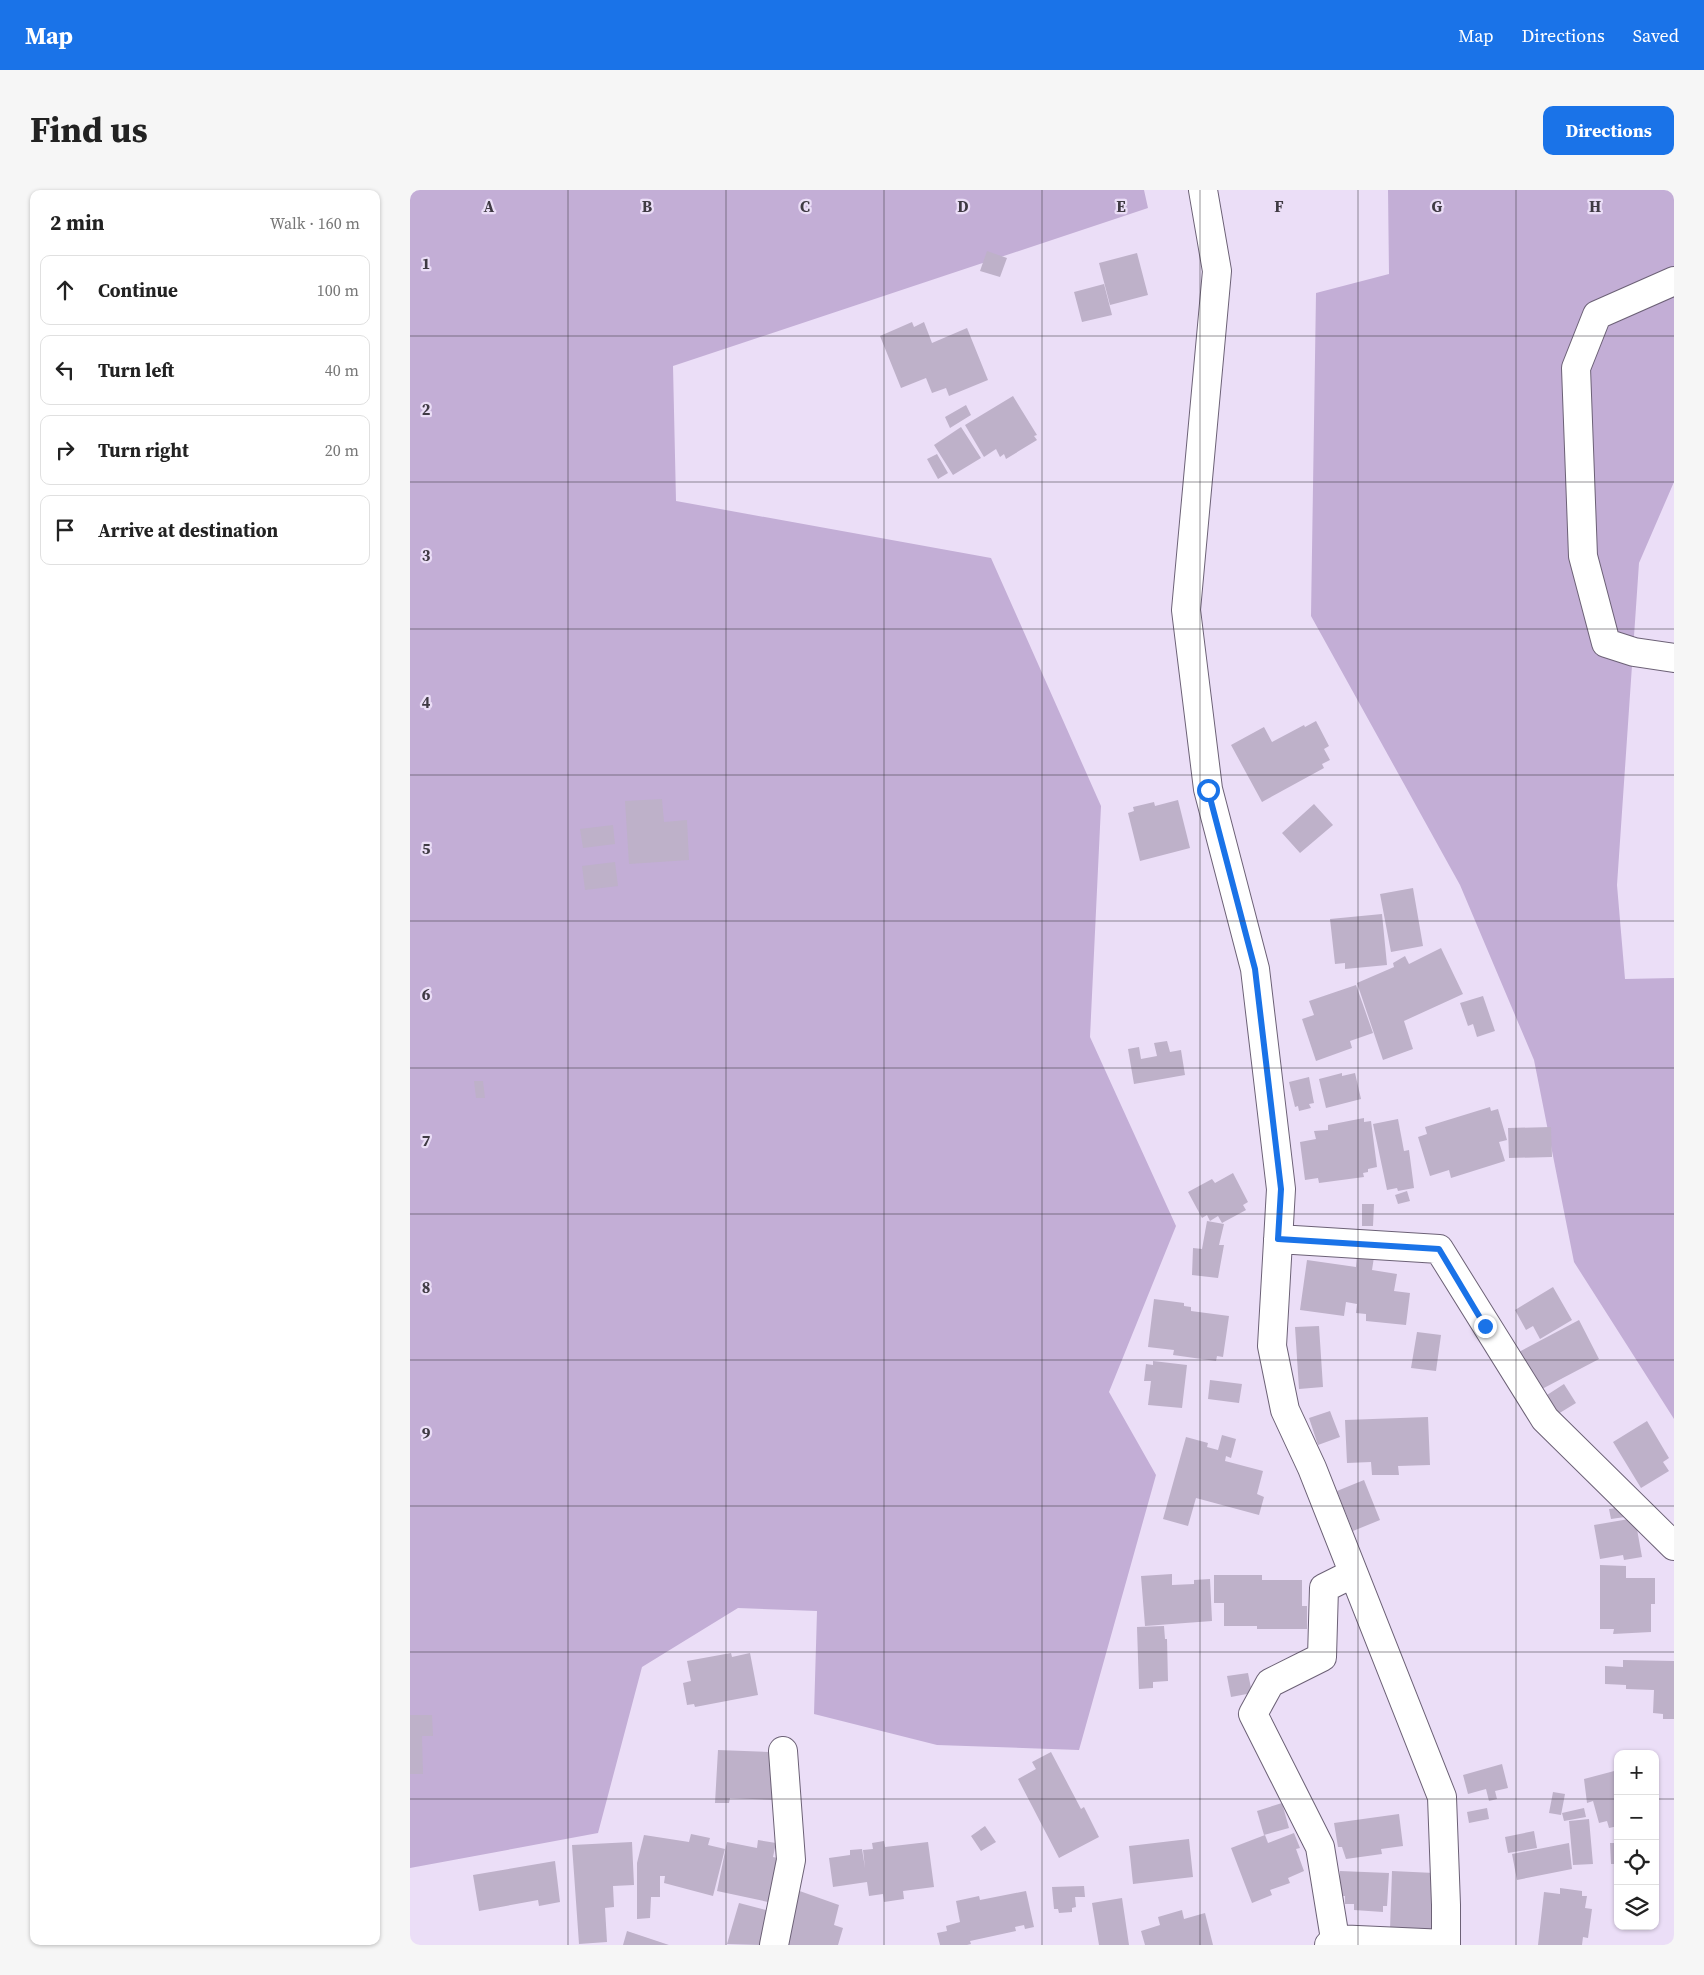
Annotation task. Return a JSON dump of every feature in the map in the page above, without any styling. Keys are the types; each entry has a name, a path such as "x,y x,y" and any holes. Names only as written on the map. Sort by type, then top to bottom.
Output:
{"street":[{"path":"1203,190 1217,271 1186,610 1208,790 1255,969 1281,1189 1272,1346 1285,1410 1312,1468 1352,1574 1403,1695 1442,1797 1446,1944 1332,1942 1320,1847 1253,1714 1270,1683 1322,1657 1324,1588 1352,1574"},
{"path":"1674,281 1597,315 1576,368 1583,556 1606,643 1634,652 1674,658"},
{"path":"1278,1239 1439,1249 1545,1420 1674,1546"},
{"path":"774,1945 791,1860 783,1751"}],"shaded area":[{"path":"410,190 1144,190 1148,208 673,366 676,501 991,558 1101,806 1090,1037 1176,1226 1109,1392 1156,1475 1079,1750 937,1745 814,1714 817,1611 738,1608 642,1667 598,1833 410,1868"},
{"path":"1388,190 1674,190 1674,482 1639,563 1617,885 1625,979 1674,978 1674,1419 1574,1262 1534,1060 1460,885 1311,616 1316,293 1389,274"}],"building":[{"path":"987,251 1007,258 1000,277 980,271"},
{"path":"1137,253 1148,295 1110,305 1099,263"},
{"path":"1104,284 1112,315 1082,322 1074,292"},
{"path":"912,322 914,327 924,322 932,343 967,328 988,380 949,396 946,388 932,393 926,378 901,388 880,336"},
{"path":"1013,396 1037,435 1034,436 1037,440 1006,459 1004,454 1000,457 996,449 984,457 965,425"},
{"path":"966,405 971,415 950,428 945,417"},
{"path":"961,427 981,458 953,475 934,445"},
{"path":"937,454 948,473 938,479 927,459"},
{"path":"1316,721 1329,746 1324,749 1330,760 1322,764 1324,768 1262,802 1231,745 1264,727 1272,742 1304,725 1305,727"},
{"path":"662,799 664,822 687,820 689,860 629,864 625,801"},
{"path":"1178,800 1190,848 1140,861 1128,813 1134,811 1133,807 1154,802 1155,806"},
{"path":"1314,804 1333,825 1300,853 1282,833"},
{"path":"613,825 615,844 583,848 580,829"},
{"path":"615,862 618,886 585,890 582,866"},
{"path":"1413,888 1423,946 1391,952 1380,894"},
{"path":"1382,914 1387,965 1345,969 1345,963 1335,964 1330,919"},
{"path":"1441,948 1463,994 1404,1021 1413,1049 1383,1060 1357,983 1394,967 1393,963 1405,956 1409,964"},
{"path":"1356,985 1373,1033 1350,1041 1352,1048 1316,1061 1302,1019 1314,1015 1309,1001"},
{"path":"1483,996 1495,1031 1477,1037 1473,1024 1468,1026 1460,1003"},
{"path":"1167,1041 1170,1052 1181,1050 1185,1075 1134,1084 1128,1049 1139,1047 1141,1059 1157,1056 1154,1043"},
{"path":"1342,1073 1342,1076 1355,1073 1361,1099 1326,1108 1319,1079"},
{"path":"1309,1077 1314,1103 1309,1104 1311,1108 1299,1111 1298,1106 1295,1107 1289,1082"},
{"path":"474,1081 483,1081 485,1098 476,1098"},
{"path":"1490,1107 1491,1111 1498,1109 1507,1140 1499,1142 1505,1161 1451,1178 1449,1170 1430,1176 1418,1137 1427,1134 1425,1127"},
{"path":"1364,1118 1364,1122 1371,1121 1377,1167 1368,1169 1368,1172 1363,1173 1364,1177 1319,1183 1318,1178 1305,1180 1300,1142 1316,1139 1314,1131 1328,1130 1328,1125"},
{"path":"1398,1119 1404,1151 1409,1150 1414,1188 1398,1191 1397,1188 1387,1190 1373,1124"},
{"path":"1551,1127 1552,1157 1509,1158 1508,1128"},
{"path":"1233,1173 1248,1202 1243,1205 1246,1210 1222,1223 1218,1216 1210,1221 1207,1215 1202,1218 1188,1192 1212,1179 1215,1183"},
{"path":"1407,1191 1410,1201 1398,1204 1395,1195"},
{"path":"1362,1204 1374,1204 1373,1226 1362,1226"},
{"path":"1207,1221 1224,1224 1219,1245 1224,1245 1218,1278 1192,1275 1193,1248 1202,1249"},
{"path":"1357,1254 1374,1257 1372,1270 1397,1274 1394,1291 1410,1293 1406,1325 1366,1321 1366,1314 1356,1313 1357,1304 1346,1302 1344,1316 1300,1310 1307,1260 1356,1267"},
{"path":"1553,1287 1572,1320 1540,1339 1533,1326 1526,1330 1515,1310"},
{"path":"1154,1299 1184,1303 1184,1306 1191,1307 1191,1311 1229,1316 1223,1357 1217,1356 1216,1361 1173,1355 1174,1350 1148,1347"},
{"path":"1579,1320 1599,1359 1542,1389 1534,1374 1529,1376 1517,1353"},
{"path":"1319,1326 1323,1387 1299,1389 1295,1327"},
{"path":"1417,1332 1441,1335 1436,1371 1411,1368"},
{"path":"1153,1361 1187,1365 1182,1408 1148,1405 1151,1381 1144,1381 1146,1364 1153,1365"},
{"path":"1210,1380 1242,1384 1239,1403 1208,1399"},
{"path":"1564,1384 1576,1403 1558,1414 1547,1395"},
{"path":"1330,1411 1340,1437 1318,1445 1309,1418"},
{"path":"1428,1417 1430,1465 1398,1466 1399,1475 1372,1475 1371,1462 1347,1463 1345,1420"},
{"path":"1647,1421 1669,1458 1663,1462 1669,1471 1641,1488 1613,1442"},
{"path":"1222,1435 1236,1439 1231,1458 1226,1456 1225,1461 1263,1471 1257,1494 1264,1497 1259,1515 1196,1498 1188,1526 1163,1519 1186,1437 1208,1443 1207,1447 1218,1450"},
{"path":"1364,1480 1380,1520 1353,1531 1337,1491"},
{"path":"1623,1507 1625,1517 1611,1519 1609,1509"},
{"path":"1635,1518 1642,1557 1624,1560 1623,1555 1600,1559 1594,1525"},
{"path":"1600,1565 1626,1566 1626,1578 1655,1578 1655,1604 1651,1604 1651,1632 1613,1634 1614,1629 1600,1629"},
{"path":"1172,1574 1172,1585 1194,1584 1194,1580 1210,1579 1212,1621 1145,1626 1141,1576"},
{"path":"1214,1575 1262,1575 1262,1580 1302,1580 1302,1606 1307,1606 1307,1629 1257,1629 1257,1626 1224,1626 1224,1603 1214,1603"},
{"path":"1164,1626 1165,1639 1167,1639 1168,1681 1153,1682 1153,1688 1139,1689 1137,1627"},
{"path":"731,1653 732,1657 750,1653 758,1695 695,1707 694,1704 687,1705 683,1683 691,1681 687,1661"},
{"path":"1623,1660 1674,1661 1674,1719 1663,1719 1663,1714 1653,1713 1654,1690 1626,1689 1626,1685 1605,1684 1605,1666 1623,1667"},
{"path":"1248,1673 1252,1693 1231,1697 1227,1676"},
{"path":"410,1715 432,1715 433,1736 422,1736 423,1774 410,1774"},
{"path":"718,1750 769,1752 769,1755 774,1755 775,1800 730,1798 729,1803 715,1803"},
{"path":"1051,1752 1081,1809 1084,1807 1099,1837 1059,1858 1018,1779 1036,1769 1032,1762"},
{"path":"1502,1764 1508,1788 1495,1791 1497,1799 1489,1801 1486,1789 1468,1794 1463,1775"},
{"path":"1614,1771 1614,1827 1609,1828 1607,1821 1599,1823 1593,1801 1587,1803 1584,1779"},
{"path":"1553,1792 1565,1794 1561,1815 1549,1813"},
{"path":"1282,1803 1289,1828 1264,1835 1257,1811"},
{"path":"1487,1808 1489,1819 1469,1823 1467,1812"},
{"path":"1584,1808 1586,1817 1564,1821 1562,1813"},
{"path":"1399,1814 1403,1846 1381,1849 1382,1854 1346,1859 1342,1847 1338,1847 1334,1823"},
{"path":"1589,1819 1593,1864 1573,1865 1569,1821"},
{"path":"985,1826 996,1842 981,1851 971,1836"},
{"path":"1534,1831 1537,1848 1508,1853 1505,1837"},
{"path":"1294,1833 1300,1848 1296,1849 1304,1871 1288,1878 1290,1883 1270,1890 1272,1895 1252,1903 1231,1848 1265,1835 1268,1843"},
{"path":"691,1834 710,1838 708,1845 725,1849 713,1896 664,1883 665,1876 660,1876 660,1897 651,1897 650,1918 637,1919 637,1863 644,1835 689,1842"},
{"path":"1189,1839 1193,1877 1133,1884 1129,1846"},
{"path":"758,1840 776,1843 773,1857 782,1859 773,1903 717,1891 727,1842 757,1848"},
{"path":"884,1841 885,1847 928,1842 934,1887 903,1891 904,1899 884,1902 883,1894 869,1896 867,1882 833,1887 829,1858 850,1855 850,1850 862,1849 865,1868 863,1850 873,1849 872,1843"},
{"path":"632,1842 634,1885 613,1886 614,1907 605,1908 607,1942 579,1944 572,1845"},
{"path":"1569,1843 1572,1869 1517,1880 1512,1854"},
{"path":"1610,1843 1614,1843 1614,1864 1611,1864"},
{"path":"555,1861 560,1902 539,1906 538,1900 479,1911 473,1875"},
{"path":"1340,1871 1389,1873 1387,1906 1383,1906 1383,1912 1354,1910 1354,1904 1345,1904 1345,1896 1339,1896"},
{"path":"1392,1871 1434,1873 1431,1931 1390,1930"},
{"path":"1084,1886 1085,1897 1075,1897 1076,1907 1072,1908 1072,1912 1059,1913 1058,1909 1054,1909 1052,1887"},
{"path":"1560,1888 1582,1891 1582,1896 1587,1896 1585,1908 1592,1909 1588,1938 1583,1937 1582,1945 1538,1945 1544,1892 1560,1894"},
{"path":"794,1889 839,1905 834,1925 843,1928 838,1945 783,1945"},
{"path":"1026,1891 1034,1927 1025,1929 1024,1925 1015,1927 1016,1931 970,1941 971,1944 967,1945 940,1945 937,1933 947,1931 946,1926 960,1922 956,1901 979,1896 980,1900"},
{"path":"1122,1898 1129,1945 1099,1945 1092,1903"},
{"path":"739,1903 770,1911 760,1945 727,1944"},
{"path":"1182,1910 1184,1919 1205,1913 1213,1945 1145,1945 1141,1931 1160,1925 1158,1917"},
{"path":"627,1931 669,1945 623,1945"}],"route":[{"path":"1208,790 1255,969 1281,1189 1278,1239 1439,1249 1485,1326"}]}
